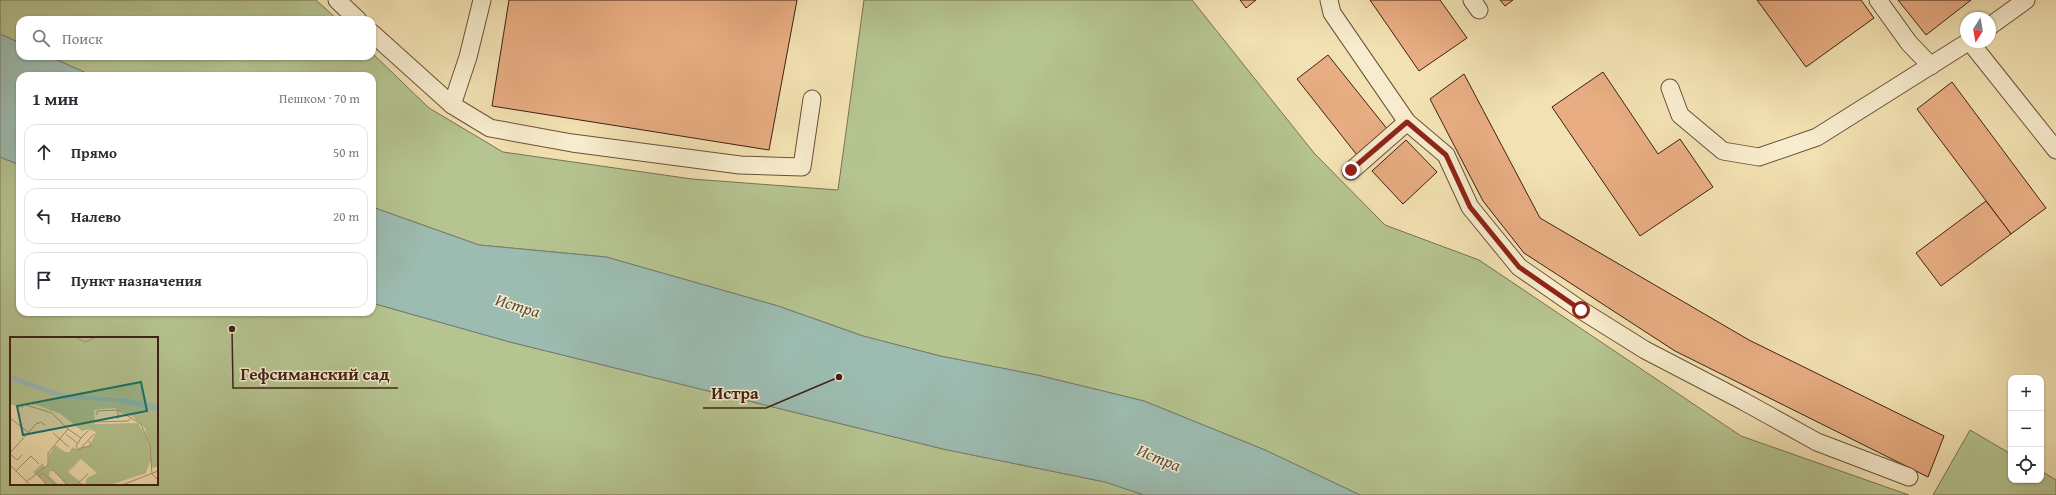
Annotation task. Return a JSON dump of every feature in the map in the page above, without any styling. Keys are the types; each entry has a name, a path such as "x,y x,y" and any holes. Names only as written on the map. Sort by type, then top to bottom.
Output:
{"lane":[{"path":"337,0 354,16"},
{"path":"452,105 468,57 482,0"},
{"path":"1329,0 1332,13 1407,122 1446,155 1470,207 1519,267 1581,310 1645,350 1742,400 1817,442 1909,477"},
{"path":"1878,0 1909,43 1931,66"},
{"path":"1996,22 2026,0"},
{"path":"376,37 452,105 490,128 572,144 740,164 802,167 812,99"},
{"path":"1670,88 1680,115 1723,151 1759,157 1817,137 1960,48"},
{"path":"1974,48 2056,150"},
{"path":"1351,170 1407,122"}],"green space":[{"path":"0,0 316,0 334,16 16,16 16,41 0,34"},
{"path":"864,0 1192,0 1314,153 1385,225 1479,260 1741,436 1909,495 1360,495 1265,450 1144,401 1037,375 940,356 863,336 778,306 606,257 479,245 376,208 376,72 84,72 57,60 376,60 376,57 429,108 503,152 692,179 838,190"},
{"path":"0,157 16,163 16,316 376,316 376,304 510,342 943,449 1105,482 1144,495 0,495"},
{"path":"1970,430 2008,452 2008,483 2044,483 2044,473 2056,480 2056,495 1933,495"}],"water":[{"path":"0,34 16,41 16,60 57,60 84,72 16,72 16,163 0,157"},
{"path":"376,208 479,245 606,257 778,306 863,336 940,356 1037,375 1144,401 1265,450 1360,495 1144,495 1105,482 943,449 510,342 376,304"}],"building":[{"path":"509,0 797,0 769,150 492,106"},
{"path":"1240,0 1256,0 1246,8"},
{"path":"1370,0 1440,0 1467,38 1419,71"},
{"path":"1500,0 1513,0 1505,6"},
{"path":"1757,0 1861,0 1874,18 1806,67"},
{"path":"1898,0 1971,0 1926,35"},
{"path":"1328,55 1388,130 1357,155 1297,79"},
{"path":"1603,72 1658,154 1680,139 1713,187 1640,236 1552,107"},
{"path":"1464,74 1540,218 1749,340 1944,436 1928,477 1675,351 1524,253 1483,201 1430,99"},
{"path":"1952,82 2046,208 2011,234 1917,109"},
{"path":"1406,140 1437,172 1403,204 1372,171"},
{"path":"1986,201 2011,234 1941,286 1916,253"}],"place":[{"name":"Гефсиманский сад","path":"232,329"},
{"name":"Истра","path":"839,377"}],"route":[{"path":"1351,170 1407,122 1446,155 1470,207 1519,267 1581,310"}]}
